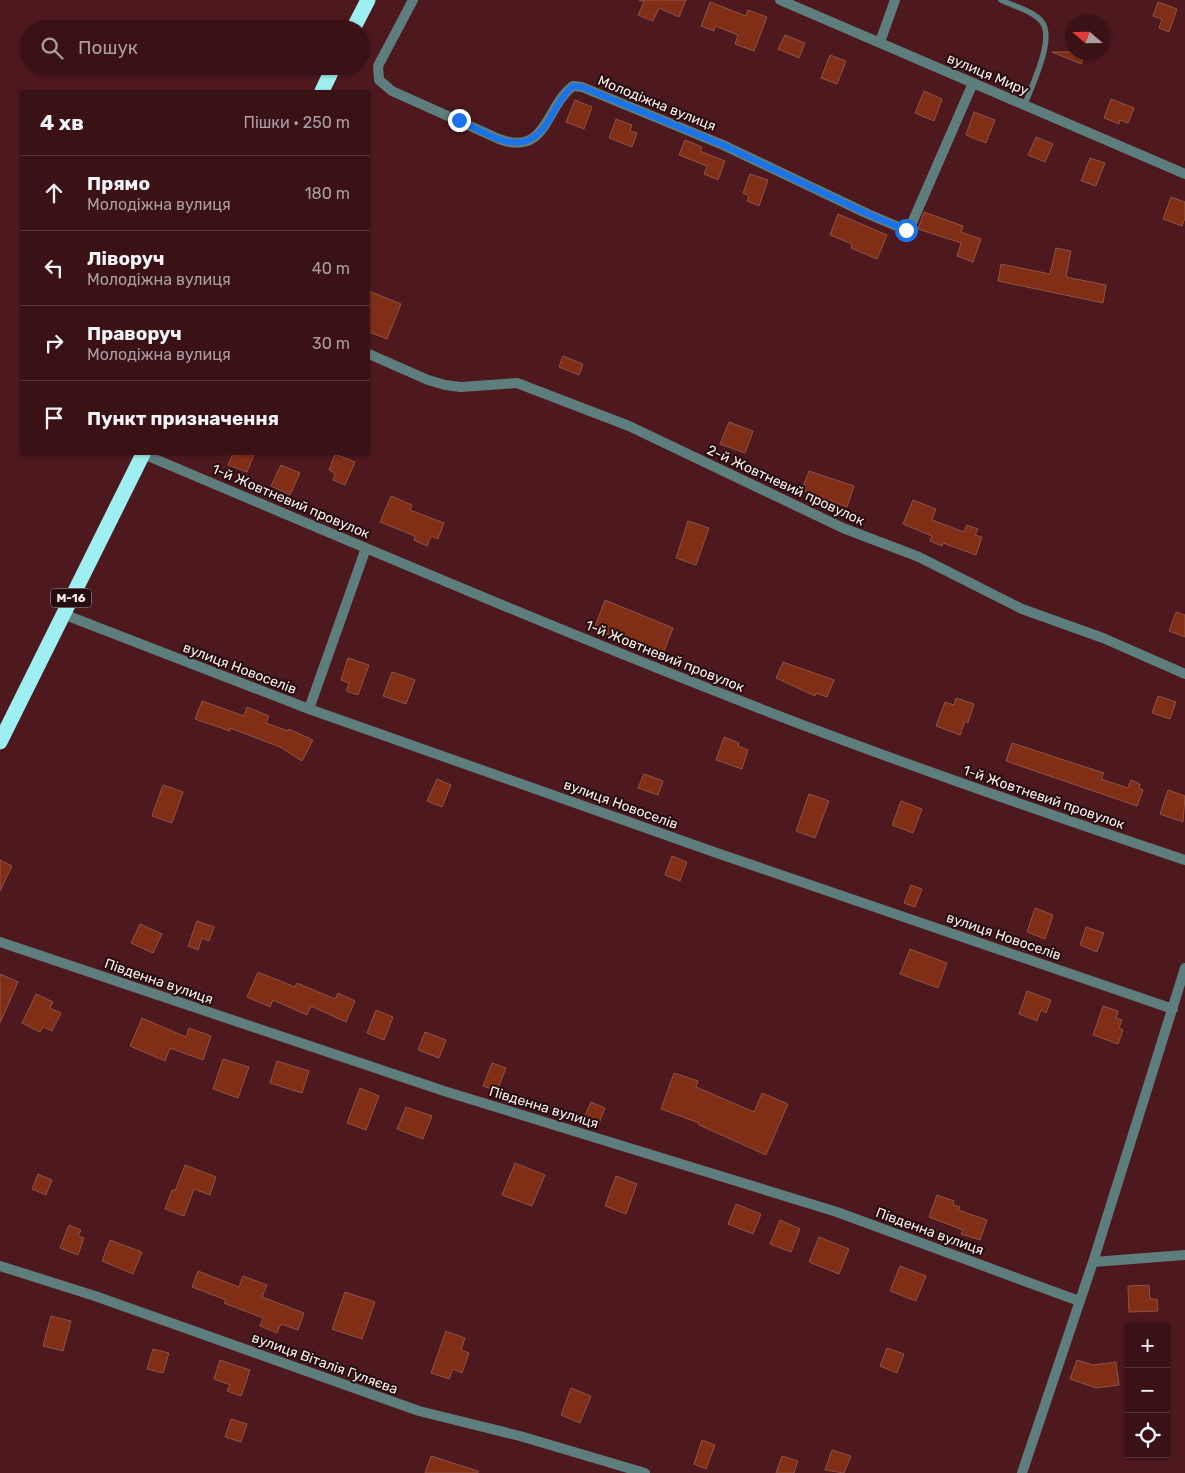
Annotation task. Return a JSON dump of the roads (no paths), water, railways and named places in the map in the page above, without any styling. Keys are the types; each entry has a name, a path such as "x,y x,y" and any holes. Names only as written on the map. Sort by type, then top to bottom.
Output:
{"highway":[{"path":"358,20 368,0"},
{"path":"322,90 330,75"},
{"name":"М-16","path":"0,742 143,455"}],"street":[{"name":"Молодіжна вулиця","path":"413,0 378,66 379,80 392,91 499,139 510,143 522,143 540,133 565,92 573,86 582,87 723,145 906,230 912,223 973,83"},
{"name":"вулиця Миру","path":"780,0 1185,174"},
{"path":"880,42 895,0"},
{"name":"2-й Жовтневий провулок","path":"370,354 428,380 446,385 461,387 517,383 629,426 843,528 919,557 1022,609 1103,638 1185,674"},
{"name":"1-й Жовтневий провулок","path":"145,455 604,647 778,716 1026,806 1185,860"},
{"path":"309,709 366,548"},
{"name":"вулиця Новоселів","path":"64,614 309,709 714,852 1173,1010"},
{"name":"Південна вулиця","path":"0,942 444,1091 837,1212 1079,1301"},
{"path":"1022,1473 1093,1262 1185,968"},
{"path":"1093,1262 1185,1255"},
{"name":"вулиця Віталія Гуляєва","path":"0,1266 95,1296 419,1411 520,1436 645,1473"}],"lane":[{"path":"1001,0 1037,17 1046,30 1046,44 1025,104"}]}
